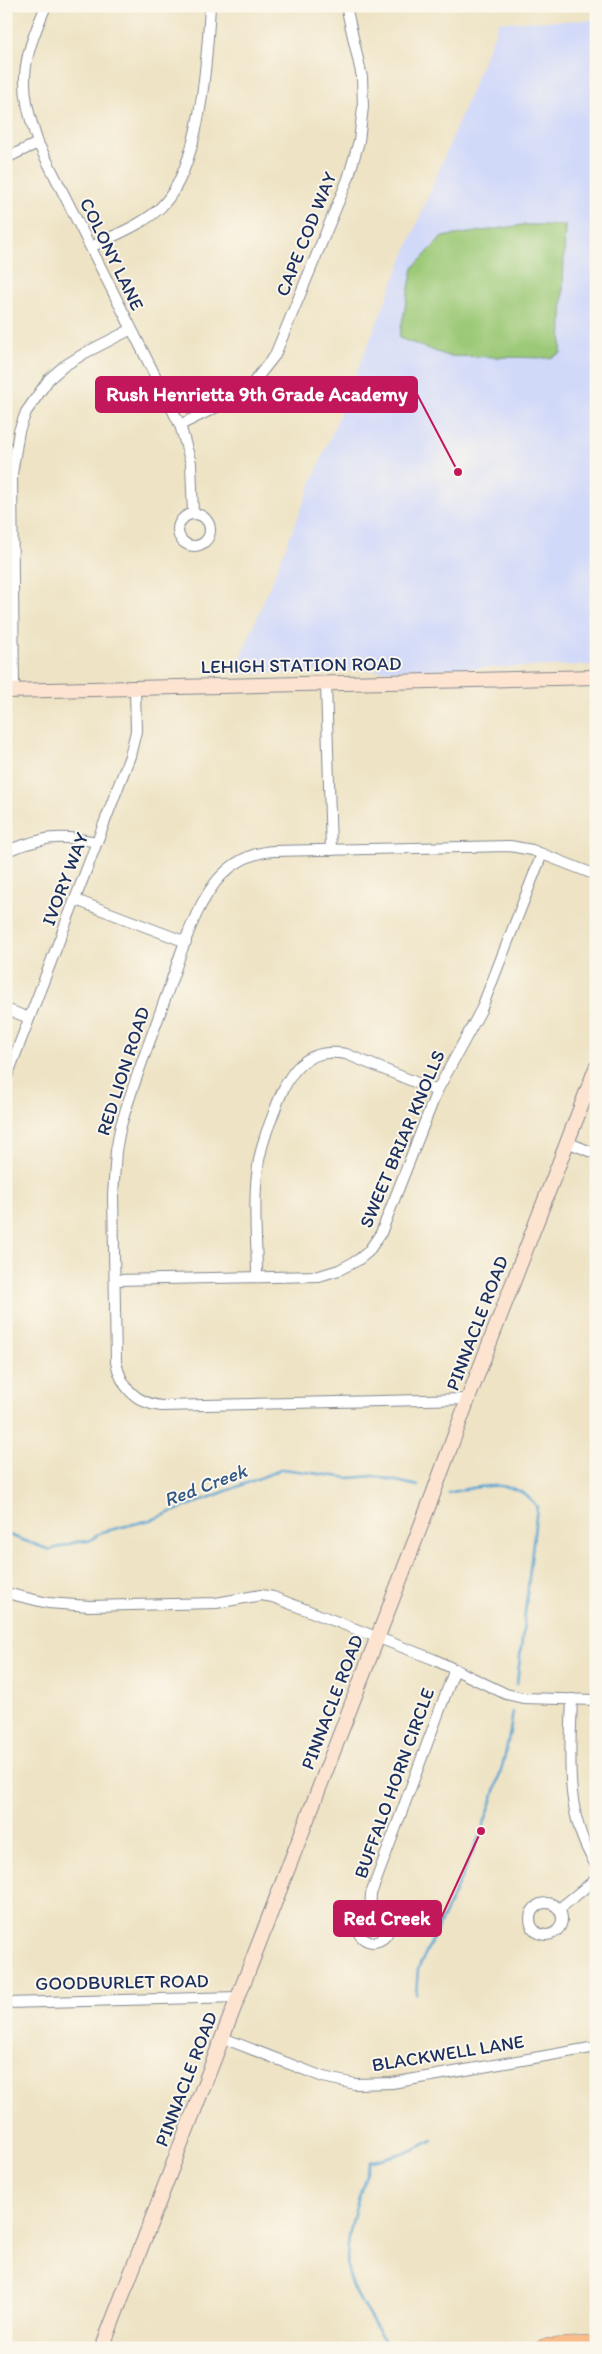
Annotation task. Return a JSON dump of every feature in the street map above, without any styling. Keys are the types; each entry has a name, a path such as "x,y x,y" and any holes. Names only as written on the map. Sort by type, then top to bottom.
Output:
{"highway":[{"path":"544,2348 596,2345"}],"street":[{"name":"COLONY LANE","path":"46,6 30,45 24,86 26,102 38,143 91,247 130,330 180,425 191,463 193,514"},
{"path":"91,247 152,215 172,194 179,182 191,146 208,61 210,6"},
{"name":"CAPE COD WAY","path":"180,425 233,399 253,383 275,355 348,179 359,141 363,107 362,77 346,6"},
{"path":"6,158 38,143"},
{"path":"10,691 12,474 19,431 26,412 49,380 64,366 130,330"},
{"name":"LEHIGH STATION ROAD","path":"10,691 596,677"},
{"path":"326,684 331,850"},
{"name":"IVORY WAY","path":"6,1078 76,900 133,746 136,716 135,688"},
{"path":"6,851 52,836 73,837 97,842"},
{"name":"RED LION ROAD","path":"468,1400 162,1406 146,1403 126,1388 118,1370 113,1195 116,1151 120,1129 186,942 204,900 214,884 226,871 243,859 264,852 500,846 521,847 596,875"},
{"name":"SWEET BRIAR KNOLLS","path":"115,1280 329,1274 349,1266 368,1252 386,1222 437,1091 481,1010 542,854"},
{"path":"76,900 186,942"},
{"path":"6,1009 30,1018"},
{"path":"257,1277 256,1190 259,1158 282,1091 296,1069 315,1056 336,1052 346,1054 437,1091"},
{"name":"PINNACLE ROAD","path":"104,2342 239,1997 596,1068"},
{"path":"568,1142 596,1154"},
{"path":"6,1593 48,1603 89,1606 216,1603 261,1595 292,1604 377,1637 454,1668 492,1688 514,1696 596,1700"},
{"name":"BUFFALO HORN CIRCLE","path":"370,1910 371,1894 454,1668"},
{"path":"572,1700 570,1759 572,1800 583,1842 596,1865"},
{"path":"559,1909 596,1880"},
{"name":"GOODBURLET ROAD","path":"6,2003 239,1997"},
{"name":"BLACKWELL LANE","path":"223,2038 323,2077 355,2084 392,2083 596,2047"}],"shaded area":[{"path":"596,20 596,665 234,674 499,22"}],"green space":[{"path":"523,225 565,225 561,353 550,358 448,356 399,338 413,268 442,237"}],"waterway":[{"name":"Red Creek","path":"6,1534 50,1550 76,1542 89,1541 102,1532 154,1519 283,1469 349,1478 374,1476 418,1486"},
{"name":"Red Creek","path":"448,1493 484,1486 508,1487 528,1497 537,1507 517,1684"},
{"name":"Red Creek","path":"416,1994 418,1969 462,1876 488,1812 499,1779 513,1712"},
{"name":"Red Creek","path":"387,2345 350,2279 347,2258 350,2230 370,2162 410,2151 433,2140"}],"place":[{"name":"Rush Henrietta 9th Grade Academy","path":"458,472"},
{"name":"Red Creek","path":"481,1831"}]}
